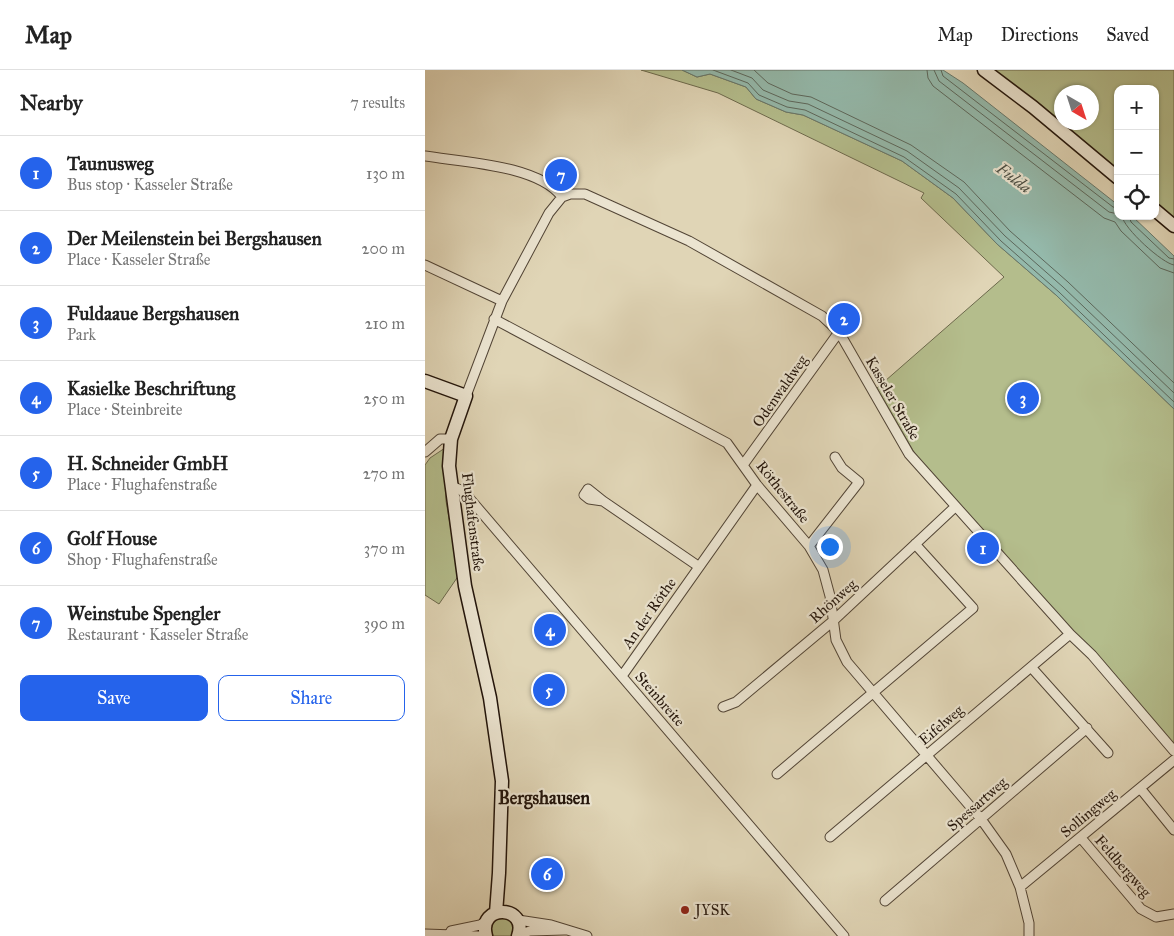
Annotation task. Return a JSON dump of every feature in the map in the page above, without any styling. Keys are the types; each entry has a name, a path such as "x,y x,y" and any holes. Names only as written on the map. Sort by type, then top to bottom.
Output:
{"street":[{"path":"985,70 1033,107 1114,175"},
{"path":"425,156 524,174 552,185 562,197"},
{"name":"Kasseler Straße","path":"562,197 570,194 585,194 689,241 823,316 839,332 903,444 955,507 1070,634 1092,655 1174,751"},
{"name":"Flughafenstraße","path":"502,917 499,874 502,781 490,698 465,586 451,486 451,439 503,301 549,213 562,197"},
{"path":"1159,213 1174,226"},
{"path":"425,265 503,301"},
{"name":"Röthestraße","path":"495,319 727,443 757,485 809,546 823,570 830,596 836,640 847,662 981,819 1006,854 1020,887 1029,923 1029,936"},
{"name":"Odenwaldweg","path":"743,466 839,332"},
{"path":"425,381 466,396"},
{"path":"425,452 440,439 451,439"},
{"path":"809,546 859,482 842,468 835,457"},
{"name":"An der Röthe","path":"622,676 757,485"},
{"name":"Steinbreite","path":"451,486 461,490 470,499 843,936"},
{"path":"603,501 698,566"},
{"name":"Rhönweg","path":"723,707 736,702 833,621 955,507"},
{"path":"777,774 973,608 915,544"},
{"name":"Eifelweg","path":"830,838 1070,634"},
{"path":"1031,667 1108,753"},
{"name":"Spessartweg","path":"885,901 1087,728"},
{"name":"Sollingweg","path":"1020,887 1174,760"},
{"path":"1140,788 1174,830"},
{"name":"Feldbergweg","path":"1081,838 1141,909 1157,917 1174,914"},
{"path":"502,917 519,935 564,930"},
{"path":"443,932 485,936 502,917"},
{"path":"425,934 480,926 502,917 525,923 551,925 587,936"}],"green space":[{"path":"641,70 682,70 697,77 710,74 746,87 756,99 786,112 803,115 902,161 953,198 997,244 1056,295 1174,409 1174,746 1137,702 918,459 877,388 1004,277 921,198 924,193 718,93"},
{"path":"994,70 1174,70 1174,221 1159,208 1159,85 1114,85 1114,169 1067,130 1099,130 1099,85 1054,85 1054,119"},
{"path":"445,448 446,501 459,575 439,604 425,595 425,465 430,458"},
{"path":"498,918 508,918 514,925 512,936 493,936 491,926"}],"water":[{"name":"Fulda","path":"682,70 943,70 963,83 1114,202 1114,220 1136,220 1174,256 1174,409 1056,295 997,244 953,198 902,161 803,115 786,112 756,99 746,87 710,74 697,77"}],"place":[{"name":"Weinstube Spengler","path":"561,175"},
{"name":"Der Meilenstein bei Bergshausen","path":"844,319"},
{"name":"Fuldaaue Bergshausen","path":"1023,398"},
{"name":"Taunusweg","path":"983,548"},
{"name":"Kasielke Beschriftung","path":"550,630"},
{"name":"H. Schneider GmbH","path":"549,690"},
{"name":"Golf House","path":"547,874"},
{"name":"JYSK","path":"685,910"}],"district":[{"name":"Bergshausen","path":"544,798"}]}
